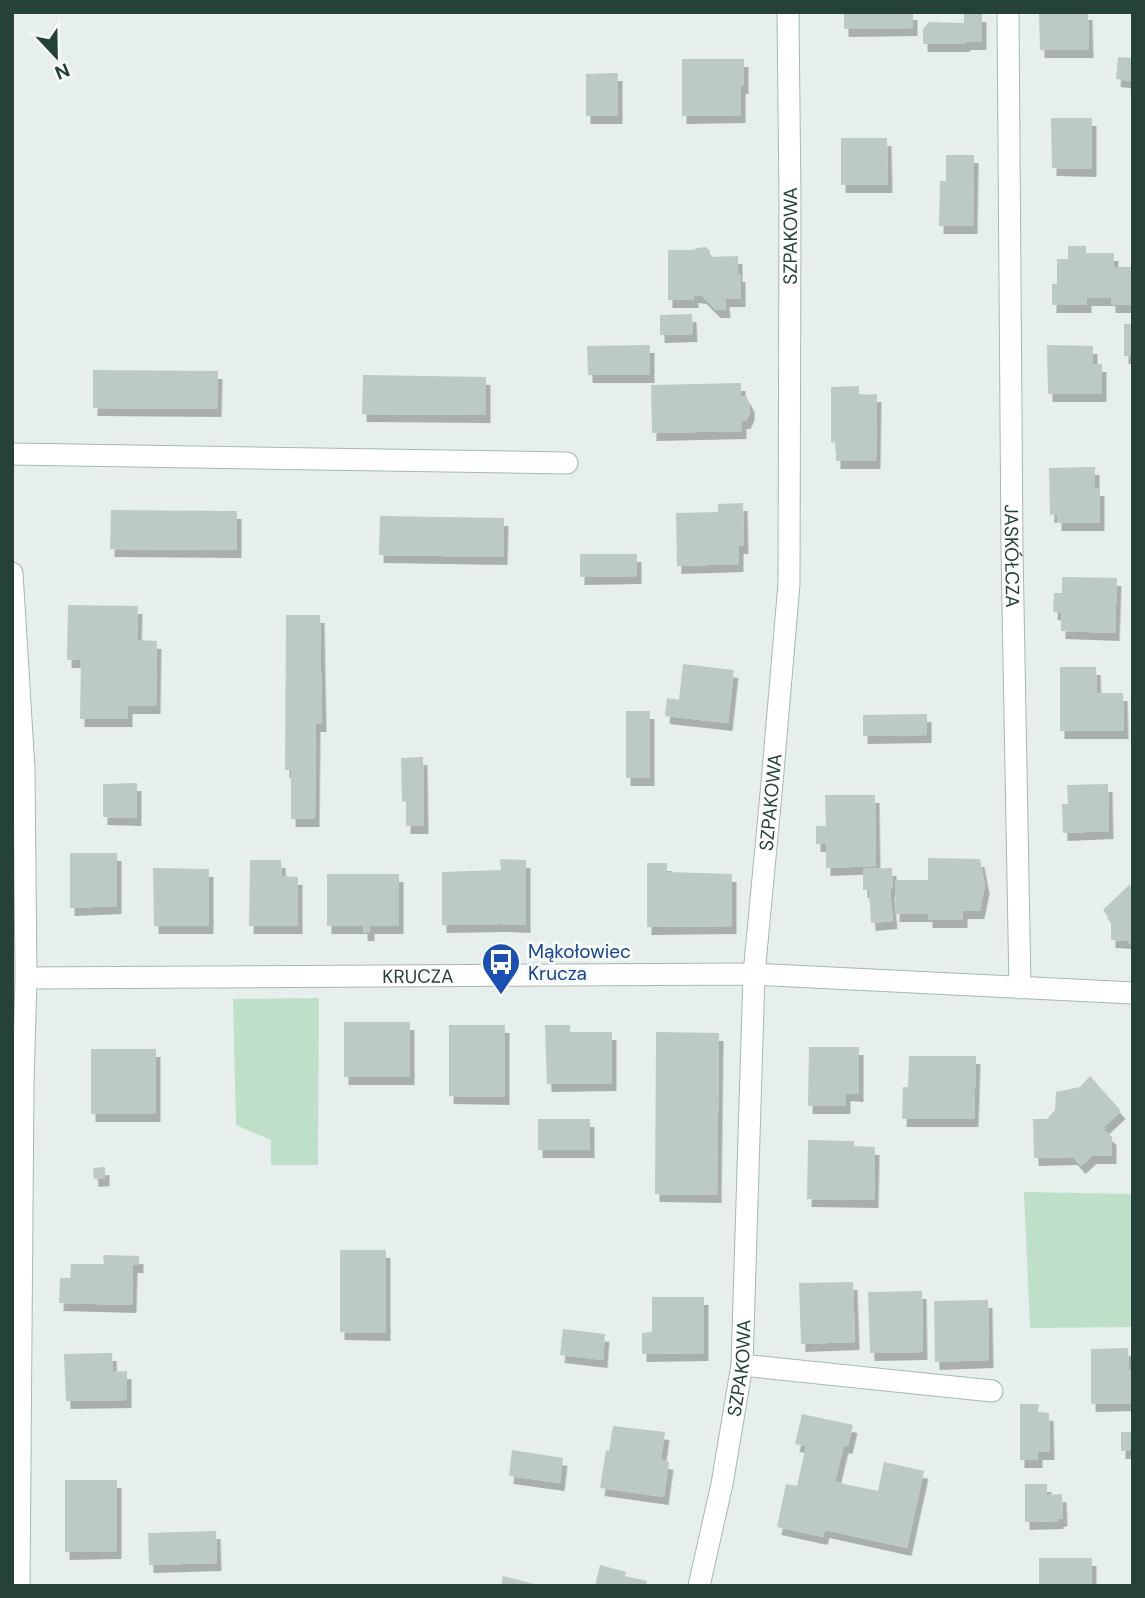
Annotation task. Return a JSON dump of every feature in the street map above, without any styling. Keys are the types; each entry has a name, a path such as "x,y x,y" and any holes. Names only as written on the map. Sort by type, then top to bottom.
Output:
{"street":[{"name":"SZPAKOWA","path":"699,1586 722,1484 742,1365 754,974 789,584 788,12"},
{"name":"JASKÓŁCZA","path":"1009,12 1012,536 1020,988"},
{"path":"12,454 567,463"},
{"path":"12,573 24,769 26,978 18,1044 19,1586"},
{"name":"KRUCZA","path":"26,978 754,974 1020,988"},
{"path":"1020,988 1133,993"},
{"path":"742,1365 992,1391"}],"green space":[{"path":"319,998 318,1165 271,1165 271,1140 236,1125 233,999"},
{"path":"1024,1192 1133,1194 1133,1327 1030,1328"}],"building":[{"path":"844,12 913,12 913,28 844,29"},
{"path":"1039,12 1088,12 1089,50 1040,50"},
{"path":"964,14 982,14 982,42 923,44 923,29 929,22 964,23"},
{"path":"1118,57 1133,58 1133,81 1116,79"},
{"path":"682,59 744,59 741,115 682,116"},
{"path":"618,73 618,116 586,116 586,74"},
{"path":"1051,118 1092,118 1092,169 1052,168"},
{"path":"841,138 887,138 888,185 841,185"},
{"path":"946,155 974,155 973,226 939,226 940,181 946,181"},
{"path":"1068,246 1086,246 1086,253 1114,253 1114,267 1131,267 1131,305 1111,305 1111,298 1087,298 1087,305 1052,305 1052,284 1057,284 1057,259 1068,259"},
{"path":"706,247 710,251 710,257 738,256 741,299 725,299 726,310 716,310 702,296 694,295 694,300 668,300 668,250"},
{"path":"692,314 693,334 660,335 660,315"},
{"path":"1124,324 1133,324 1133,356 1124,356"},
{"path":"650,345 650,375 588,375 587,346"},
{"path":"1047,345 1093,346 1093,364 1102,364 1102,394 1048,394"},
{"path":"93,370 218,371 217,409 93,408"},
{"path":"363,375 486,377 486,415 362,414"},
{"path":"741,383 741,396 746,396 750,404 750,413 746,421 742,421 742,431 652,433 651,385"},
{"path":"859,386 859,395 877,394 876,461 836,461 836,443 831,442 831,387"},
{"path":"1095,467 1095,488 1100,488 1100,523 1057,523 1057,514 1050,515 1049,468"},
{"path":"743,503 744,546 739,546 739,564 677,566 676,513 718,512 718,504"},
{"path":"111,510 237,511 237,550 110,549"},
{"path":"380,516 504,518 503,557 379,555"},
{"path":"580,554 637,554 637,576 580,577"},
{"path":"1062,577 1117,578 1115,633 1061,631 1061,613 1053,612 1054,593 1062,593"},
{"path":"68,605 138,606 137,640 157,641 156,706 128,706 128,719 80,719 81,660 67,660"},
{"path":"286,615 320,615 322,724 316,724 315,819 291,819 291,770 285,770"},
{"path":"683,664 734,670 728,723 665,716 667,698 679,700"},
{"path":"1060,667 1096,667 1097,693 1123,693 1124,731 1060,731"},
{"path":"626,711 650,711 650,778 626,778"},
{"path":"927,714 927,735 863,736 863,715"},
{"path":"423,757 424,826 406,826 406,802 402,801 401,758"},
{"path":"137,783 137,818 103,817 103,784"},
{"path":"1108,784 1109,831 1063,833 1062,804 1068,804 1067,785"},
{"path":"825,795 875,795 876,866 826,868 826,844 816,844 816,826 826,826"},
{"path":"70,853 117,853 117,906 70,908"},
{"path":"928,858 980,859 985,886 980,911 963,911 963,920 928,920 928,914 895,914 896,880 928,880"},
{"path":"500,859 526,860 526,925 442,925 442,872 501,870"},
{"path":"250,860 281,860 282,876 298,877 298,926 249,926"},
{"path":"647,863 667,863 667,872 732,874 732,926 647,927"},
{"path":"153,868 209,869 209,926 154,926"},
{"path":"892,868 893,889 890,889 893,921 871,923 869,890 863,890 863,869"},
{"path":"327,874 399,874 399,926 370,926 370,933 363,933 363,926 327,926"},
{"path":"1129,885 1133,888 1133,947 1128,941 1111,940 1111,921 1103,910"},
{"path":"344,1022 410,1022 410,1077 344,1077"},
{"path":"449,1025 505,1025 505,1097 449,1096"},
{"path":"545,1025 570,1025 570,1032 612,1032 612,1083 547,1084"},
{"path":"656,1032 719,1033 717,1195 655,1194"},
{"path":"809,1047 859,1047 859,1094 846,1093 846,1106 808,1106"},
{"path":"91,1049 156,1049 156,1114 91,1114"},
{"path":"909,1056 976,1056 974,1119 902,1119 903,1087 908,1087"},
{"path":"1090,1076 1121,1111 1105,1126 1105,1131 1112,1137 1112,1156 1092,1156 1081,1166 1073,1157 1034,1158 1033,1119 1047,1119 1055,1110 1056,1092 1080,1087"},
{"path":"538,1119 590,1119 590,1150 538,1150"},
{"path":"808,1140 854,1141 854,1146 875,1147 874,1200 807,1199"},
{"path":"105,1167 105,1178 94,1179 93,1168"},
{"path":"340,1250 386,1250 386,1333 340,1332"},
{"path":"103,1255 139,1256 139,1265 133,1265 132,1305 59,1303 60,1278 70,1278 71,1264 104,1264"},
{"path":"853,1282 855,1342 801,1344 799,1283"},
{"path":"922,1291 923,1352 870,1353 868,1292"},
{"path":"652,1297 704,1297 704,1353 642,1354 642,1333 652,1332"},
{"path":"988,1300 989,1360 935,1362 934,1301"},
{"path":"563,1329 605,1334 603,1360 560,1355"},
{"path":"1128,1348 1129,1370 1133,1370 1133,1403 1091,1404 1091,1349"},
{"path":"112,1353 113,1372 127,1371 127,1400 66,1401 64,1354"},
{"path":"1020,1404 1039,1404 1038,1412 1049,1413 1050,1452 1038,1452 1038,1460 1020,1460"},
{"path":"802,1414 853,1425 848,1446 844,1445 835,1482 878,1491 884,1462 924,1471 907,1548 825,1530 823,1537 777,1527 786,1484 797,1486 806,1446 795,1444"},
{"path":"613,1426 665,1432 661,1460 669,1462 664,1497 600,1488"},
{"path":"1121,1432 1133,1432 1133,1451 1121,1451"},
{"path":"512,1450 563,1458 560,1483 509,1476"},
{"path":"65,1480 117,1480 117,1551 65,1552"},
{"path":"1025,1484 1047,1484 1047,1495 1062,1494 1063,1518 1059,1521 1025,1522"},
{"path":"216,1531 217,1563 149,1565 148,1533"},
{"path":"1039,1558 1092,1558 1092,1586 1039,1586"},
{"path":"600,1565 626,1572 625,1576 647,1581 646,1586 595,1586"},
{"path":"503,1576 538,1585 538,1586 501,1586"}],"place":[{"name":"Mąkołowiec Krucza","path":"501,996"}]}
